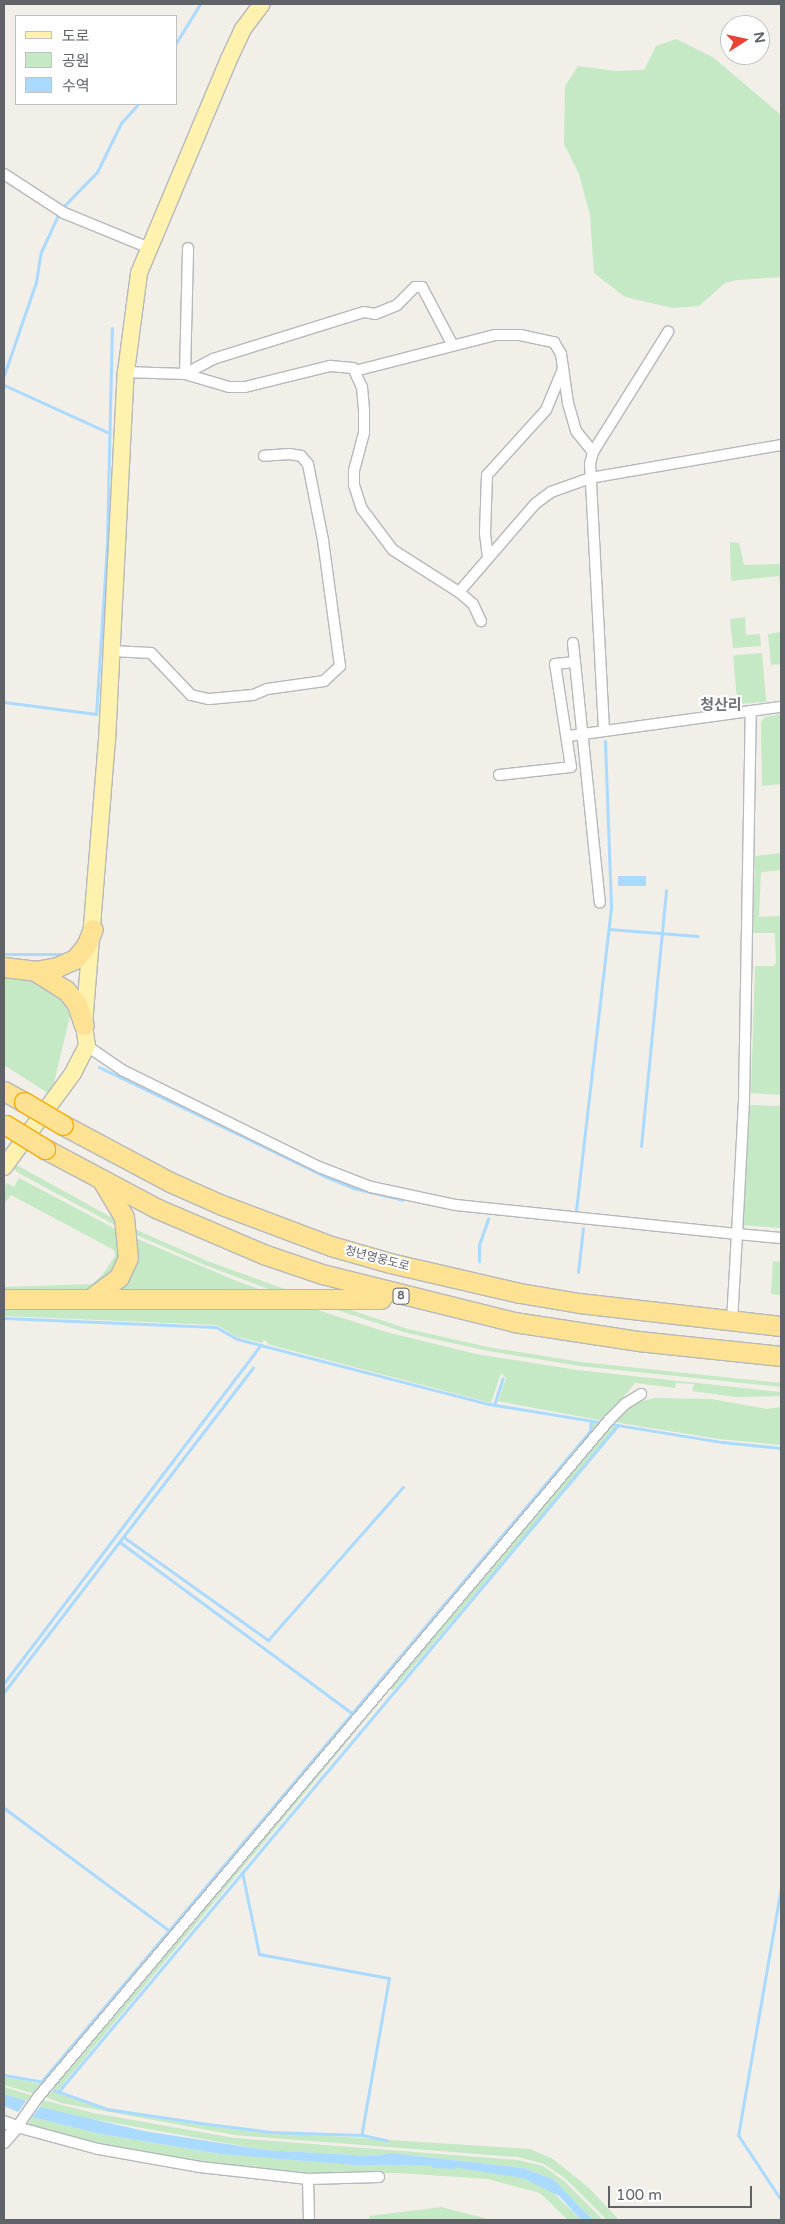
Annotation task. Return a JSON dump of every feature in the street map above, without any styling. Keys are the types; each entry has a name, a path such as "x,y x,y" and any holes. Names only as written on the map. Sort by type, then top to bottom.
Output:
{"highway":[{"path":"4,967 35,971 57,968 75,958 93,929"},
{"path":"35,971 66,990 77,1004 84,1025"},
{"name":"청년영웅도로","path":"4,1091 170,1182 276,1227 331,1246 520,1294 642,1312 781,1326"},
{"name":"8","path":"5,1124 102,1181 158,1209 266,1254 322,1274 445,1307 574,1332 781,1356"},
{"path":"89,1299 112,1285 128,1258 124,1217 102,1181"},
{"path":"4,1300 361,1297 445,1307"}],"main road":[{"path":"4,1167 73,1074 87,1046 84,1025 93,929 112,651 126,372 134,299 147,247 240,37 262,4"}],"street":[{"path":"4,174 64,213 147,247"},
{"path":"185,374 188,248"},
{"path":"185,374 212,360 364,312 375,314 397,305 415,287 422,287 452,344"},
{"path":"604,730 590,478 593,452 668,332"},
{"path":"126,372 185,374 229,387 245,387 330,366 344,366 355,371 495,334 544,339 554,342 561,354 568,404 576,431 593,452"},
{"path":"488,558 485,532 487,475 546,410 564,368"},
{"path":"355,371 362,387 364,410 364,433 354,471 354,486 362,509 393,550 459,592 473,604 481,621"},
{"path":"459,592 535,504 551,492 590,478 781,445"},
{"path":"112,651 151,652 191,694 209,699 324,681 340,666 323,540 308,464 301,456 290,454 264,456"},
{"path":"573,643 584,734 600,903"},
{"path":"499,775 571,767 564,712 559,704 555,664 575,662"},
{"path":"568,736 781,707"},
{"path":"732,1321 744,1100 751,711"},
{"path":"87,1046 122,1070 319,1167 371,1187 456,1205 781,1238"},
{"path":"4,2142 18,2127 34,2103 609,1420 625,1404 641,1394"},
{"path":"4,2122 98,2149 190,2165 308,2179 379,2177"},
{"path":"308,2179 309,2220"}],"green space":[{"path":"676,39 714,58 781,115 781,277 737,280 725,283 699,306 673,308 625,297 594,273 590,215 579,174 564,144 565,86 578,66 616,71 644,70 656,46"},
{"path":"730,542 739,543 744,565 781,564 781,592 779,576 731,581"},
{"path":"745,617 746,635 760,634 761,646 733,648 730,619"},
{"path":"781,632 781,664 771,665 768,634"},
{"path":"762,653 766,702 737,704 733,656"},
{"path":"781,714 781,784 762,786 761,722 765,717"},
{"path":"780,853 781,870 761,872 759,917 781,916 781,1095 751,1093 755,966 774,966 776,962 775,933 753,933 755,856"},
{"path":"4,977 38,981 63,1000 71,1012 51,1095 4,1065"},
{"path":"750,1105 781,1106 781,1228 743,1225"},
{"path":"4,1158 116,1220 117,1226 24,1176 4,1163"},
{"path":"19,1178 121,1232 121,1262 95,1291 4,1293 4,1287 92,1284 103,1274 115,1256 114,1250 11,1195 4,1204 4,1188 7,1183 14,1187"},
{"path":"130,1227 207,1261 296,1293 279,1293 205,1265 132,1233"},
{"path":"133,1237 234,1280 275,1295 108,1294"},
{"path":"773,1261 781,1262 781,1295 771,1294"},
{"path":"329,1303 408,1329 488,1347 581,1362 781,1383 781,1387 580,1366 488,1351 407,1333 322,1305"},
{"path":"4,1306 308,1307 386,1332 476,1354 577,1370 781,1392 781,1396 736,1397 692,1391 694,1384 676,1383 675,1388 635,1383 604,1421 498,1401 506,1378 501,1373 491,1403 267,1344 268,1342 264,1340 262,1343 237,1337 217,1325 4,1316"},
{"path":"655,1398 711,1399 767,1409 781,1407 781,1445 719,1439 614,1422 631,1404"},
{"path":"593,1422 600,1424 357,1709 591,1430"},
{"path":"612,1426 616,1427 614,1431 393,1690 390,1689"},
{"path":"386,1695 58,2090 54,2088 309,1785"},
{"path":"354,1713 356,1714 35,2094 4,2085 4,2077 42,2084"},
{"path":"4,2087 34,2096 26,2101 4,2094"},
{"path":"52,2091 106,2110 240,2130 530,2149 553,2159 589,2188 619,2220 607,2220 566,2179 544,2164 518,2157 235,2135 61,2103 46,2097"},
{"path":"43,2100 93,2113 235,2138 518,2160 543,2166 564,2181 603,2220 593,2220 553,2179 523,2168 391,2153 373,2156 265,2150 65,2114 40,2107"},
{"path":"32,2117 101,2134 220,2154 353,2165 446,2166 505,2174 523,2178 549,2189 581,2220 568,2220 540,2193 488,2179 399,2173 311,2174 224,2165 99,2144 36,2129 27,2126"},
{"path":"441,2207 492,2220 370,2220 369,2216"}],"water":[{"path":"618,876 646,876 646,886 618,886"},
{"path":"4,2094 26,2101 18,2112 4,2106"},
{"path":"40,2107 144,2131 265,2150 373,2156 391,2153 523,2168 553,2179 593,2220 581,2220 559,2196 523,2178 446,2166 353,2165 220,2154 101,2134 32,2117"}],"waterway":[{"path":"178,40 200,4"},
{"path":"62,208 97,172 121,123 137,105"},
{"path":"4,375 36,282 41,252 59,213"},
{"path":"4,702 96,714 107,542 112,328"},
{"path":"4,385 107,432"},
{"path":"576,1210 611,906 605,741"},
{"path":"641,1146 666,890"},
{"path":"609,929 698,936"},
{"path":"4,954 60,954"},
{"path":"99,1067 324,1176 353,1188 403,1200"},
{"path":"479,1261 479,1245 488,1219"},
{"path":"578,1272 583,1228"},
{"path":"4,1318 216,1327 237,1339 489,1404 722,1442 781,1448"},
{"path":"4,1683 261,1345"},
{"path":"4,1692 253,1368"},
{"path":"494,1405 503,1378"},
{"path":"41,2082 590,1431 591,1421"},
{"path":"58,2092 618,1425"},
{"path":"125,1538 268,1640 403,1487"},
{"path":"121,1543 352,1713"},
{"path":"4,1808 168,1930"},
{"path":"242,1872 259,1954 389,1978 362,2131 362,2135 386,2140"},
{"path":"781,1887 738,2135 781,2200"},
{"path":"4,2075 42,2082"},
{"path":"54,2090 107,2109 208,2124 271,2132 362,2135"},
{"path":"433,2166 454,2167"}],"district":[{"name":"청산리","path":"721,706"}]}
